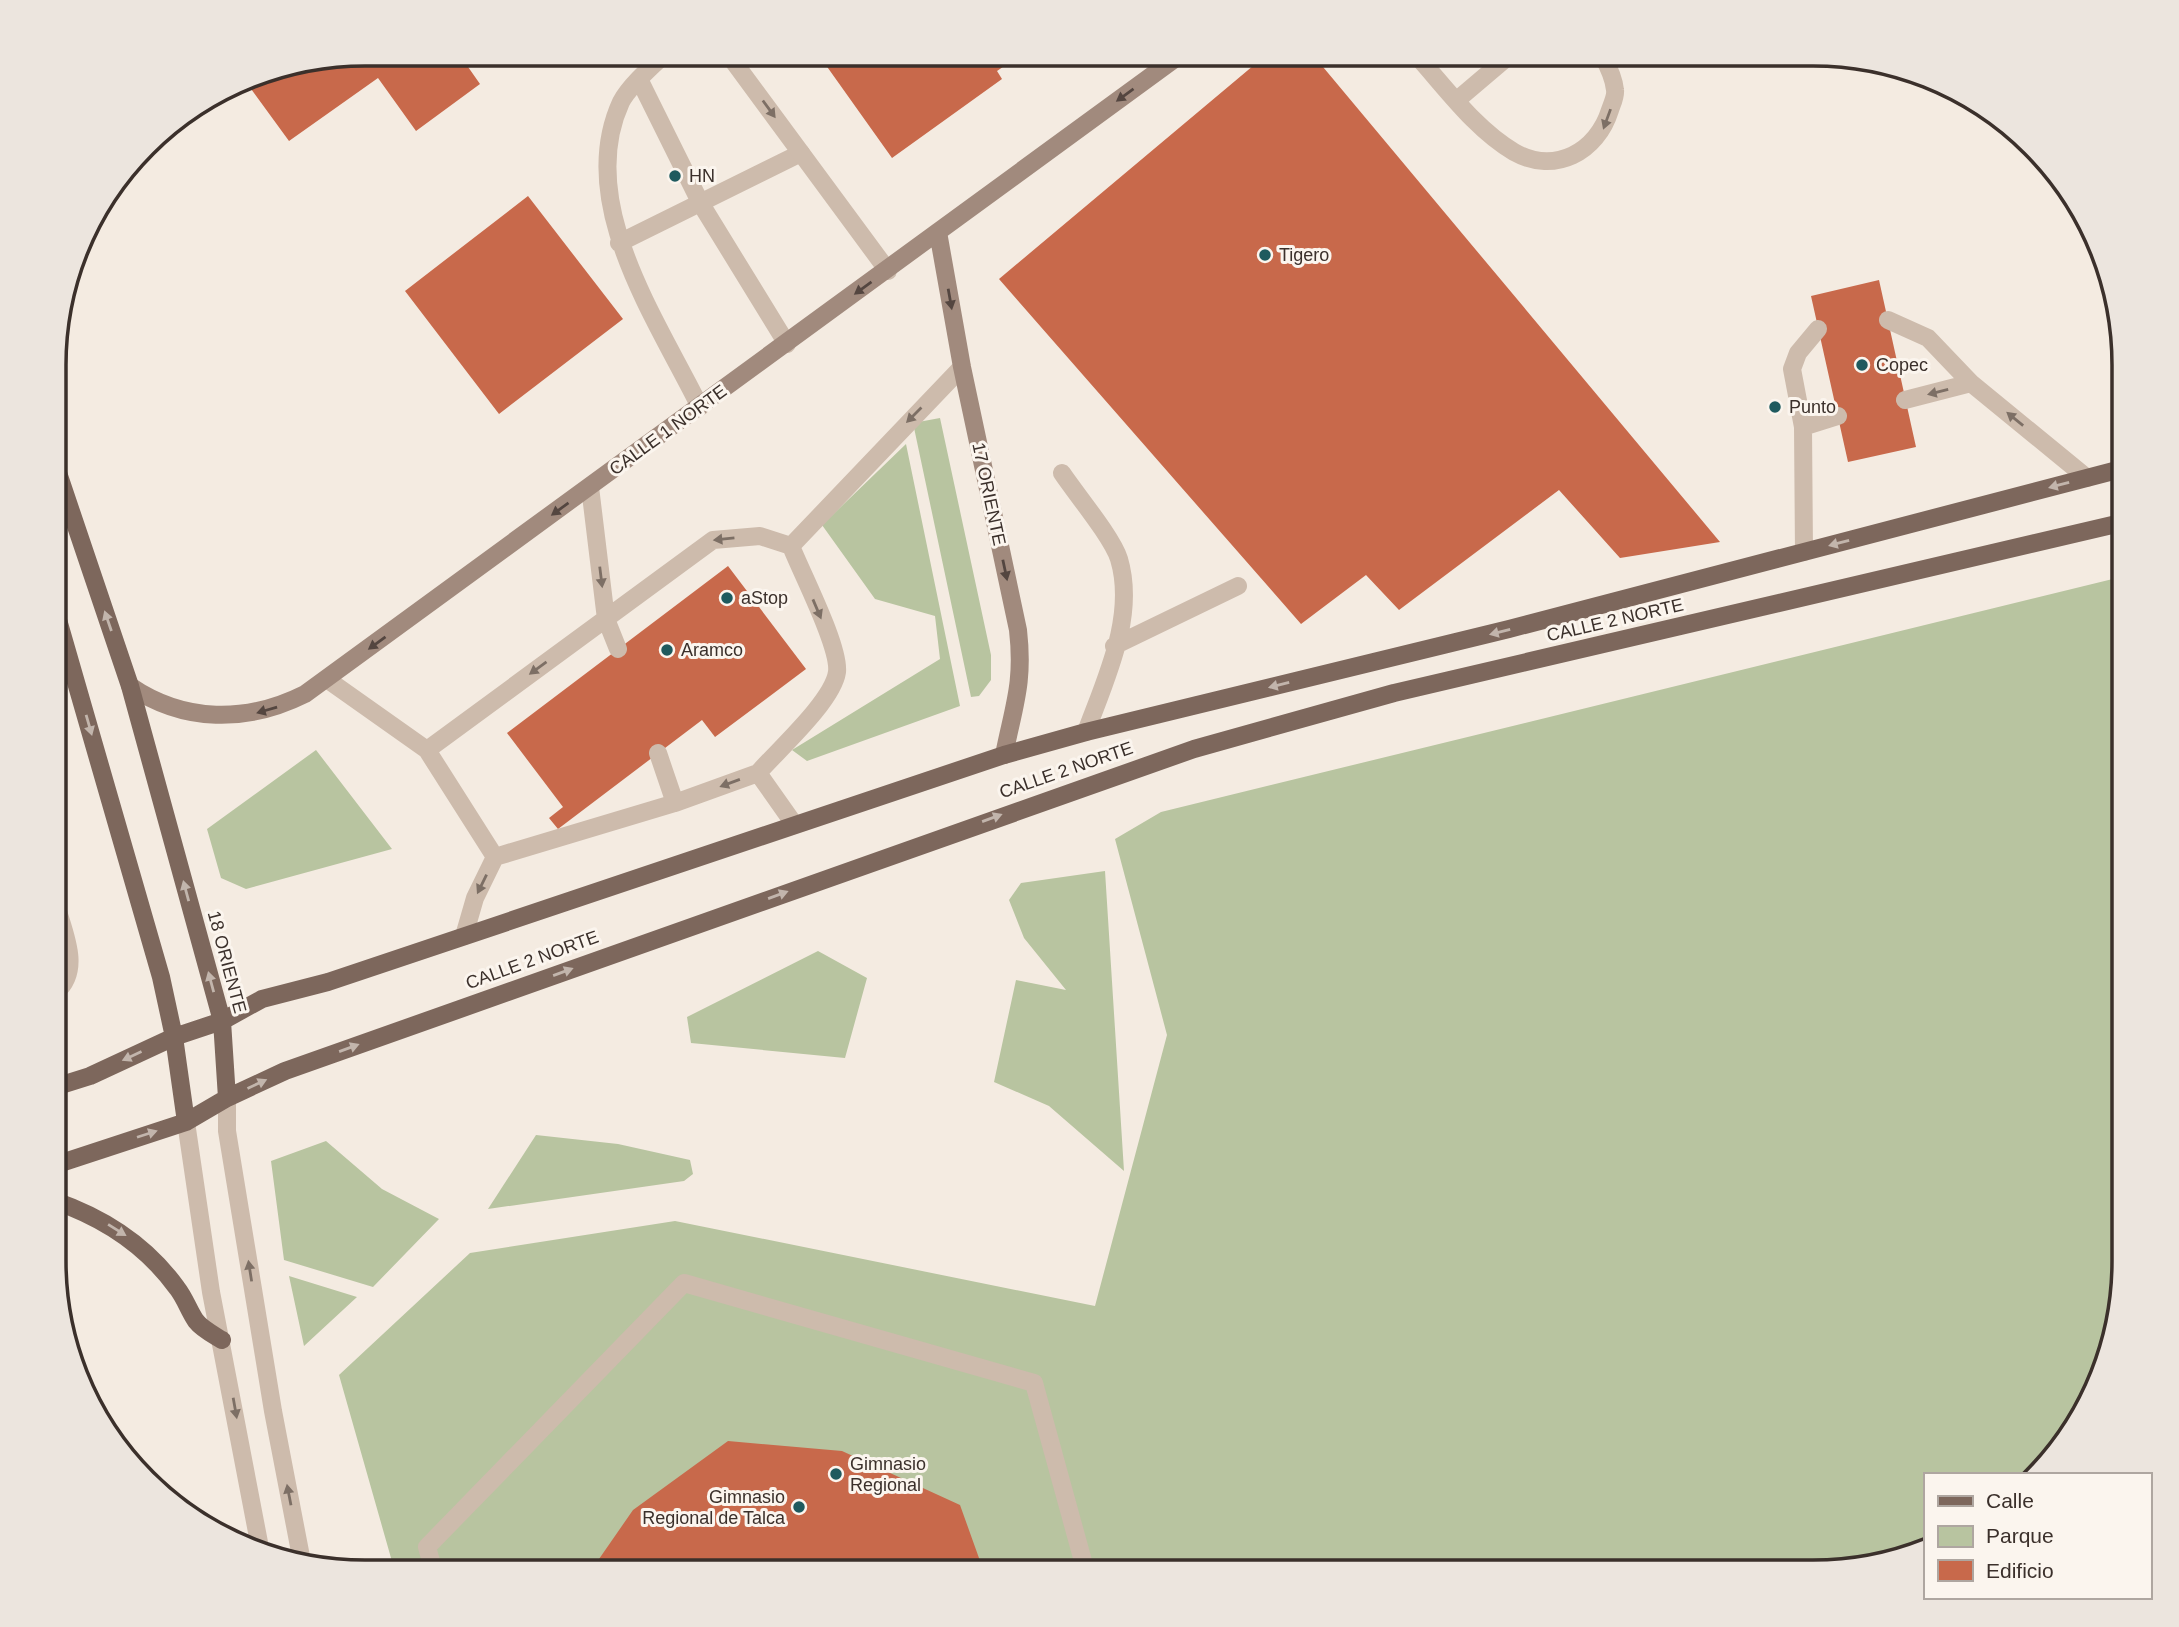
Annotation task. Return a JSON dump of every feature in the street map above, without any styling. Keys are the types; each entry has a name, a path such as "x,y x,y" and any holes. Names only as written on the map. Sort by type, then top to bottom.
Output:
{"main road":[{"name":"CALLE 1 NORTE","path":"130,686 163,705 212,716 235,716 282,705 328,680 1165,66"},
{"name":"17 ORIENTE","path":"938,232 962,367 1018,630 1022,666 1020,693 1004,755"},
{"name":"CALLE 2 NORTE","path":"66,1084 90,1076 174,1037 222,1021 262,999 328,982 1004,755 1086,732 1509,629 2113,471"},
{"name":"18 ORIENTE","path":"66,497 130,686 222,1021 227,1098"},
{"name":"CALLE 2 NORTE","path":"66,1161 186,1122 227,1098 285,1071 1194,748 1394,693 2113,525"},
{"path":"66,648 158,965 174,1037 186,1122"},
{"path":"66,1205 92,1215 125,1235 154,1259 178,1289 197,1323 222,1340"}],"street":[{"path":"653,66 622,100 607,150 608,193 619,243 700,407"},
{"path":"737,66 888,271"},
{"path":"1426,66 1485,130 1516,153 1548,162 1570,158 1590,146 1605,128 1616,91 1606,66"},
{"path":"1457,100 1497,66"},
{"path":"640,80 701,204 787,344"},
{"path":"619,243 801,153"},
{"path":"1888,320 1928,338 1971,383 2087,478"},
{"path":"1804,552 1803,427 1792,369 1798,353 1818,329"},
{"path":"791,546 962,367"},
{"path":"1905,400 1971,383"},
{"path":"1803,427 1838,416"},
{"path":"1062,473 1118,557 1126,603 1115,646 1086,732"},
{"path":"590,487 606,619 618,649"},
{"path":"427,750 713,540 760,536 791,546 833,648 837,671 829,693 758,773 675,803 495,857 475,898 464,936"},
{"path":"1115,646 1238,586"},
{"path":"328,680 427,750 495,857"},
{"path":"658,753 675,803"},
{"path":"758,773 794,824"},
{"path":"66,942 71,961 66,973"},
{"name":"18 ORIENTE","path":"227,1098 227,1131 273,1411 300,1553"},
{"path":"186,1122 209,1279 259,1541"},
{"path":"431,1560 427,1547 684,1283 1034,1383 1083,1560"}],"green space":[{"path":"940,418 991,655 991,680 979,696 971,697 913,423"},
{"path":"906,444 960,706 807,761 792,750 940,659 935,616 875,599 822,525"},
{"path":"2113,579 2112,1281 2107,1320 2097,1358 2082,1394 2051,1444 2025,1473 1924,1473 1924,1540 1872,1555 1833,1560 392,1560 339,1375 470,1253 675,1221 1095,1306 1167,1035 1115,839 1161,812"},
{"path":"316,750 392,849 246,889 221,878 207,829"},
{"path":"1105,871 1124,1171 1049,1106 994,1082 1016,980 1066,990 1024,938 1009,900 1021,883"},
{"path":"818,951 867,978 845,1058 691,1043 687,1017"},
{"path":"536,1135 618,1144 690,1160 693,1174 684,1181 488,1209"},
{"path":"326,1141 382,1189 439,1219 373,1287 284,1260 271,1161"},
{"path":"289,1276 357,1297 304,1346"}],"building":[{"path":"365,66 467,66 480,84 416,131 378,78 289,141 251,89 307,72"},
{"path":"827,66 1004,66 997,71 1002,79 892,158"},
{"path":"1253,66 1322,66 1720,542 1620,558 1559,490 1399,610 1366,575 1301,624 999,279"},
{"path":"528,196 623,319 499,414 405,291"},
{"name":"Copec","path":"1879,280 1916,447 1848,462 1811,296"},
{"path":"728,566 806,669 715,737 702,720 558,829 549,818 563,807 507,733"},
{"name":"Gimnasio Regional de Talca","path":"728,1441 842,1451 960,1505 980,1560 598,1560 633,1510"}],"place":[{"name":"HN","path":"675,176"},
{"name":"Tigero","path":"1265,255"},
{"name":"Copec","path":"1862,365"},
{"name":"Punto","path":"1775,407"},
{"name":"aStop","path":"727,598"},
{"name":"Aramco","path":"667,650"},
{"name":"Gimnasio Regional","path":"836,1474"},
{"name":"Gimnasio Regional de Talca","path":"799,1507"}]}
